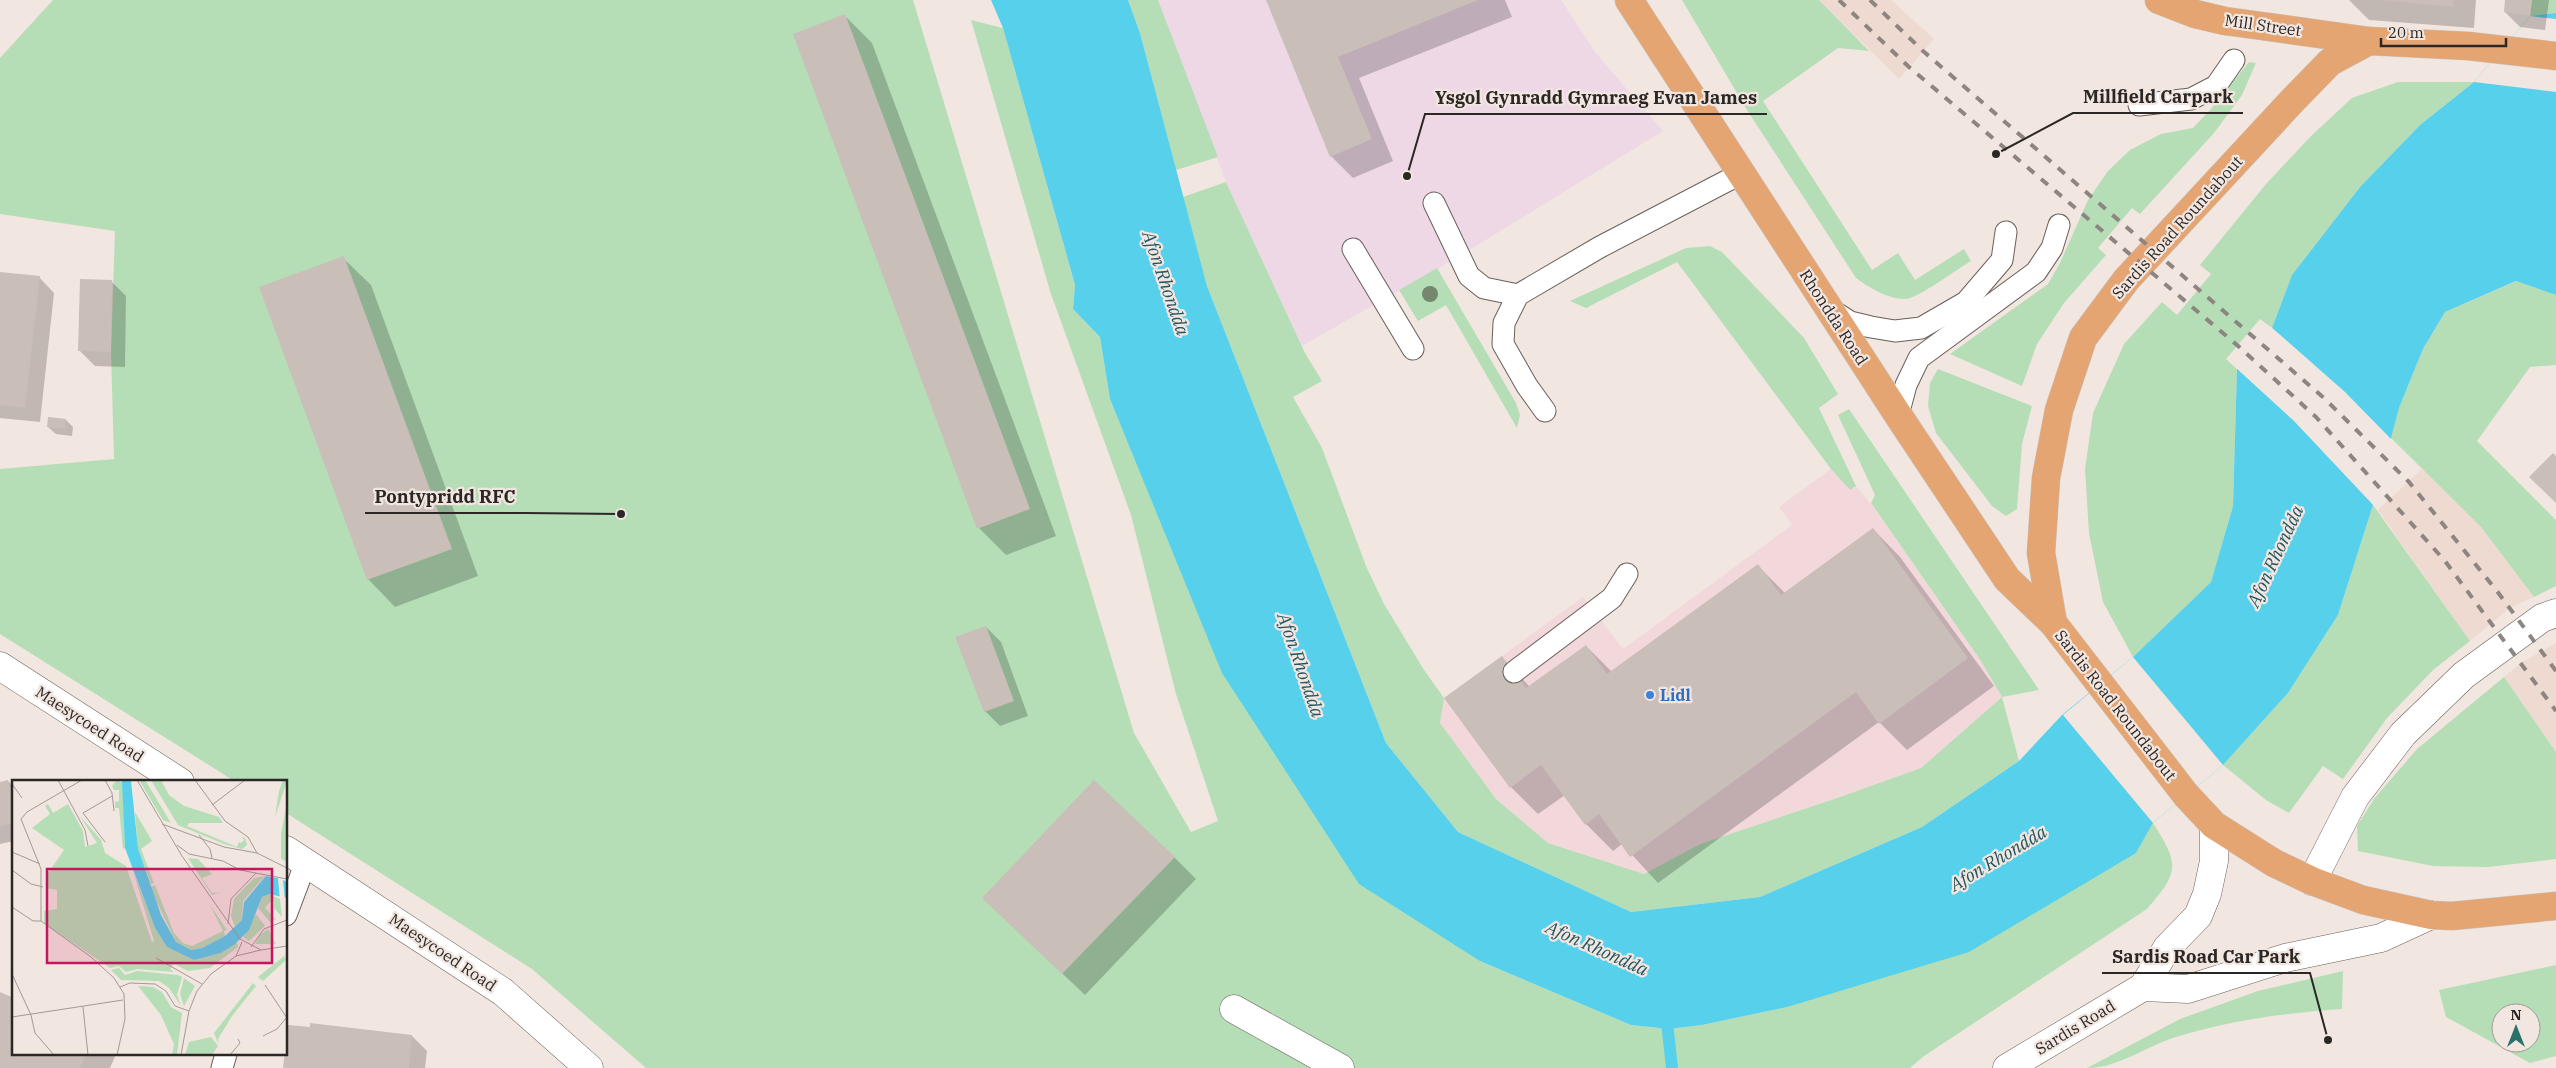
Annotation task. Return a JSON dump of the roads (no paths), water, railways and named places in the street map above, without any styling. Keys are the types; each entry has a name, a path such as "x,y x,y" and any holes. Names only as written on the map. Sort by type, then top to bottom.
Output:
{"main road":[{"name":"Rhondda Road","path":"1629,0 1740,174 2007,578 2053,623"},
{"name":"Mill Street","path":"2159,0 2195,14 2225,21 2369,41"},
{"path":"2369,41 2502,50 2556,56"},
{"name":"Sardis Road Roundabout","path":"2369,41 2330,62 2292,101 2126,280 2083,338 2059,410 2046,478 2041,553 2053,623 2186,795 2214,825 2274,863 2312,881 2363,900 2431,915 2452,916 2556,906"}],"street":[{"path":"2312,881 2355,798 2403,734 2464,675 2542,618 2556,613"},
{"name":"Maesycoed Road","path":"0,666 177,780"},
{"path":"2214,825 2214,861 2207,894 2198,916 2167,948 2143,986 2188,989 2285,958 2381,938 2431,915"},
{"name":"Maesycoed Road","path":"296,856 503,992 589,1068"},
{"name":"Sardis Road","path":"2007,1068 2143,986"},
{"path":"1234,1010 1340,1068"}],"lane":[{"path":"2139,105 2191,99 2216,86 2234,60"},
{"path":"1545,411 1527,386 1503,344 1504,323 1518,295 1600,247 1740,174"},
{"path":"1434,203 1469,276 1484,288 1518,295"},
{"path":"1898,414 1906,385 1919,358 2036,272 2052,248 2060,225"},
{"path":"1830,309 1850,322 1871,327 1895,331 1920,328 1966,302 2002,260 2006,232"},
{"path":"1353,249 1413,349"},
{"path":"1514,672 1612,598 1627,574"},
{"path":"288,903 296,856"}],"water":[{"name":"Afon Rhondda","path":"991,0 1128,0 1140,33 1207,286 1386,743 1458,832 1631,912 1760,897 1922,827 2019,761 2062,715 2133,657 2211,582 2233,506 2237,369 2272,328 2292,275 2360,187 2420,125 2474,82 2530,16 2556,13 2556,295 2516,281 2445,312 2423,349 2399,408 2373,505 2338,615 2288,693 2223,765 2153,823 2136,853 1969,952 1787,1007 1702,1025 1669,1029 1631,1025 1480,961 1359,884 1222,673 1110,399 1100,337 1073,309 1075,285 1003,28"}],"waterway":[{"path":"1666,1013 1672,1068"}],"railway":[{"path":"1839,0 1909,67 2237,345 2316,417 2445,561 2556,711"},
{"path":"1870,0 1923,51 2324,398 2409,482 2497,591 2556,671"}],"place":[{"name":"Millfield Carpark","path":"1996,154"},
{"name":"Ysgol Gynradd Gymraeg Evan James","path":"1407,176"},
{"name":"Pontypridd RFC","path":"621,514"},
{"name":"Lidl","path":"1650,695"},
{"name":"Sardis Road Car Park","path":"2328,1040"}]}
